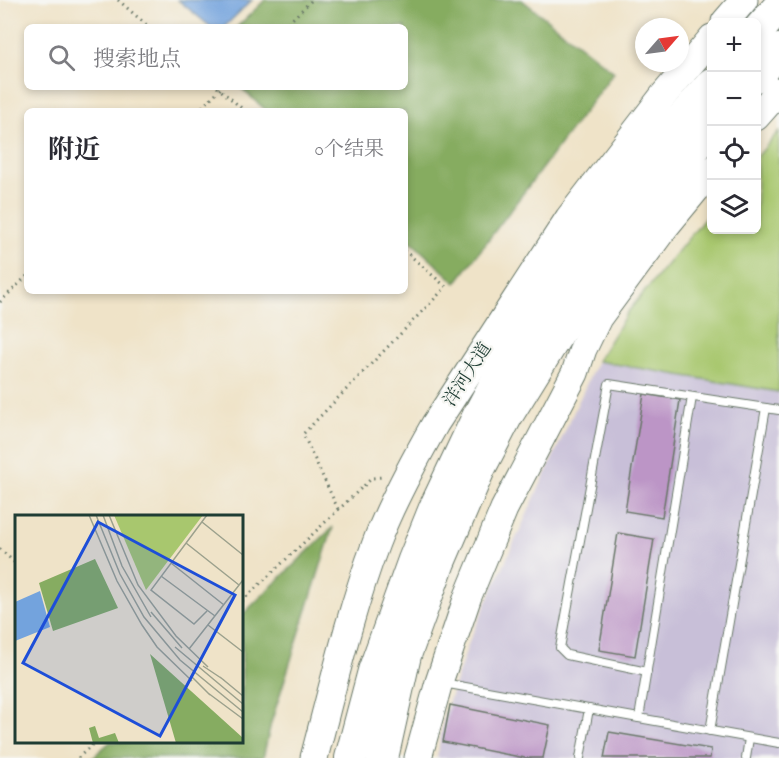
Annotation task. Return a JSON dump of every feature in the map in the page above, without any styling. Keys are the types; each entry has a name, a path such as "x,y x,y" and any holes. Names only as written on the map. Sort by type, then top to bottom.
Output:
{"highway":[{"path":"761,27 779,7"},
{"path":"760,72 779,50"},
{"name":"洋河大道","path":"382,758 405,655 439,562 479,470 507,415 564,323 646,205 664,161 707,91"},
{"name":"洋河大道","path":"351,758 374,671 394,610 435,508 512,352 557,282 664,161 707,131"},
{"path":"402,758 419,684 452,582 490,484 549,372 564,323"},
{"path":"328,758 357,658 404,537 451,435 512,352"}],"main road":[{"path":"728,18 744,0"},
{"name":"洋河大道","path":"314,758 347,635 376,542 435,424 569,218 707,43"},
{"path":"761,111 779,91"},
{"path":"418,758 468,596 504,509 575,373 583,349 598,318 665,227 707,176"}],"lane":[{"path":"647,672 567,655 560,648 609,384 779,410"},
{"path":"639,718 692,397"},
{"path":"710,731 766,408"},
{"path":"440,682 779,743"},
{"path":"580,758 589,709"},
{"path":"746,758 749,738"}],"path":[{"path":"118,0 146,24"},
{"path":"287,24 312,0"},
{"path":"201,108 218,90"},
{"path":"222,90 242,108"},
{"path":"338,509 303,434 446,287 408,254"},
{"path":"0,302 24,279"},
{"path":"243,600 372,478 409,473"},
{"path":"0,549 15,563"},
{"path":"78,758 93,743"}],"shaded area":[{"path":"779,131 779,758 437,758 444,716 470,639 597,361 627,313 707,216 707,234 761,234 761,152"}],"green space":[{"path":"265,0 522,0 614,72 456,283 408,239 408,108 264,108 243,90 408,90 408,24 240,24"},
{"path":"779,131 779,392 597,361 627,313 707,216 707,234 761,234 761,152"},
{"path":"333,527 271,723 263,758 92,758 109,743 243,743 243,614"}],"water":[{"path":"178,0 252,0 227,24 207,24"}],"building":[{"path":"644,394 680,400 662,517 625,511"},
{"path":"618,533 654,539 635,656 599,650"},
{"path":"450,705 550,725 543,758 525,758 443,742"},
{"path":"609,732 711,749 710,758 604,758"}]}
